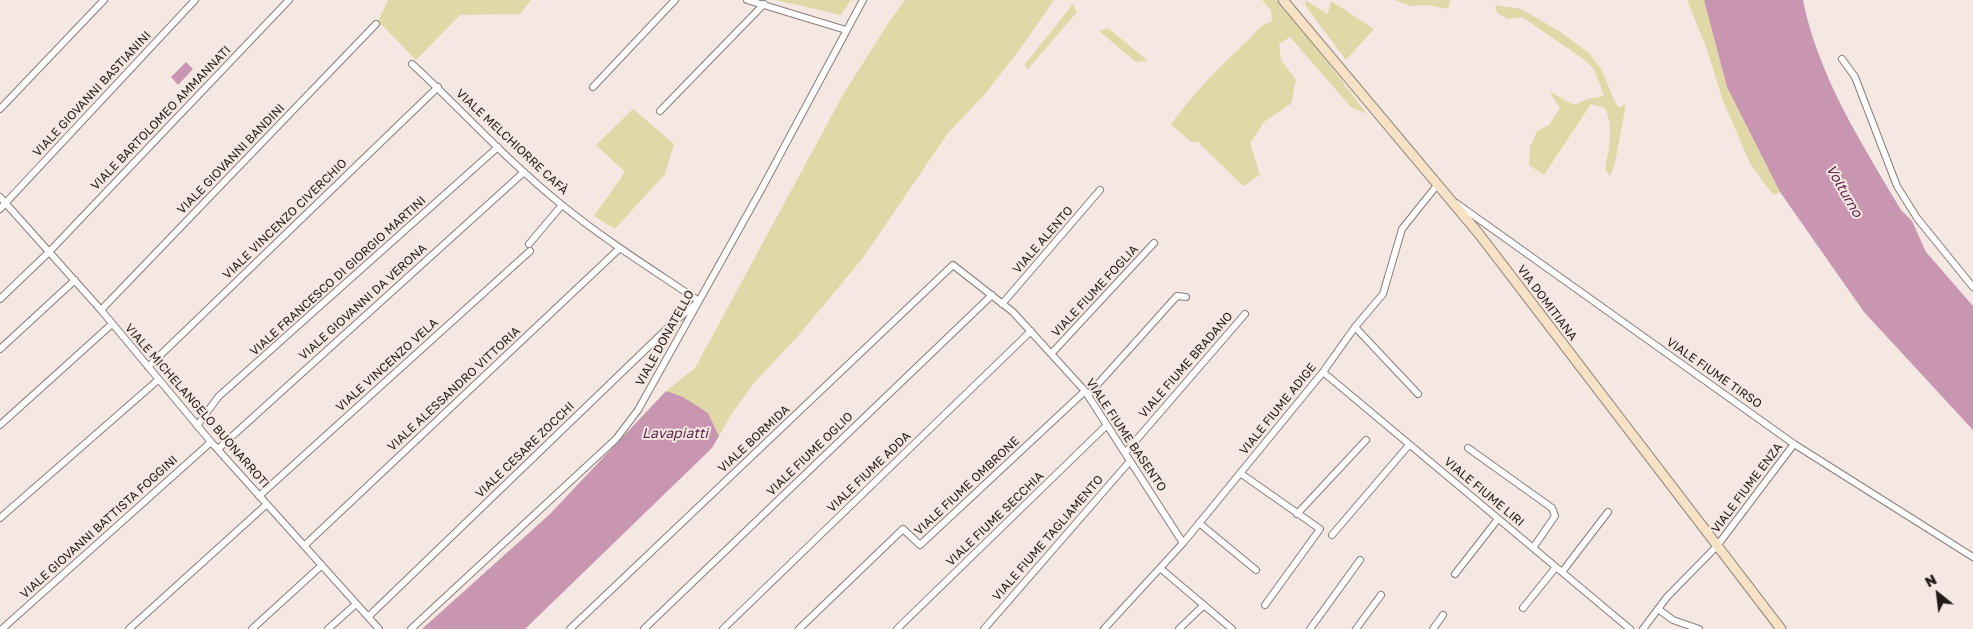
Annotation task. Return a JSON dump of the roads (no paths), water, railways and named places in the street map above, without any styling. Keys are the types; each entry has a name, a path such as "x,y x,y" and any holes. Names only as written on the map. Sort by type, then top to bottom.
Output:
{"street":[{"path":"0,109 104,0"},
{"name":"VIALE GIOVANNI BASTIANINI","path":"0,209 195,0"},
{"name":"VIALE BARTOLOMEO AMMANNATI","path":"0,298 49,252 289,0"},
{"path":"593,86 675,0"},
{"path":"747,0 846,30"},
{"name":"VIALE DONATELLO","path":"411,629 616,439 638,410 864,0"},
{"name":"VIA DOMITIANA","path":"1283,0 1484,241 1781,629"},
{"path":"660,111 764,4"},
{"name":"VIALE GIOVANNI BANDINI","path":"101,310 376,24"},
{"path":"1842,59 1855,77 1894,178 1906,202 1973,287"},
{"name":"VIALE MELCHIORRE CAFÀ","path":"412,64 562,206 699,301"},
{"name":"VIALE VINCENZO CIVERCHIO","path":"148,367 438,87"},
{"name":"VIALE FRANCESCO DI GIORGIO MARTINI","path":"197,426 218,398 498,147"},
{"name":"VIALE GIOVANNI DA VERONA","path":"218,449 524,172"},
{"name":"VIALE FIUME ADIGE","path":"1104,629 1183,543 1323,372 1355,327 1383,294 1402,230 1438,184"},
{"name":"VIALE ALENTO","path":"1002,304 1100,190"},
{"name":"VIALE MICHELANGELO BUONARROTI","path":"0,197 101,310 211,442 379,629"},
{"name":"VIALE FIUME TIRSO","path":"1449,198 1794,444 1973,557"},
{"name":"VIALE VINCENZO VELA","path":"259,496 530,248 562,206"},
{"name":"VIALE FIUME FOGLIA","path":"1051,354 1154,243"},
{"name":"VIALE ALESSANDRO VITTORIA","path":"304,546 620,248"},
{"name":"VIALE FIUME BASENTO","path":"953,265 1002,304 1031,332 1086,393 1183,543"},
{"name":"VIALE BORMIDA","path":"570,629 953,265"},
{"path":"0,349 75,280"},
{"name":"VIALE FIUME OGLIO","path":"644,629 992,295"},
{"path":"1086,393 1177,296 1186,297"},
{"name":"VIALE CESARE ZOCCHI","path":"368,617 672,324 699,301"},
{"name":"VIALE FIUME BRADANO","path":"1125,453 1245,314"},
{"path":"0,425 112,324"},
{"path":"1355,327 1418,394"},
{"name":"VIALE FIUME ADDA","path":"723,629 1031,332"},
{"name":"VIALE FIUME LIRI","path":"1323,372 1630,629"},
{"path":"0,518 158,380"},
{"name":"VIALE FIUME OMBRONE","path":"799,629 903,529 920,545 1086,393"},
{"name":"VIALE FIUME SECCHIA","path":"898,629 1107,425"},
{"path":"1297,514 1366,440"},
{"name":"VIALE GIOVANNI BATTISTA FOGGINI","path":"2,629 211,442"},
{"path":"1332,535 1409,444"},
{"name":"VIALE FIUME ENZA","path":"1643,629 1658,609 1717,546 1794,444"},
{"path":"1468,448 1554,511 1555,516 1533,548"},
{"name":"VIALE FIUME TAGLIAMENTO","path":"984,629 1130,461"},
{"path":"1240,473 1320,529 1265,605"},
{"path":"129,629 267,504"},
{"path":"1562,572 1608,512"},
{"path":"1455,574 1498,519"},
{"path":"1199,523 1256,570"},
{"path":"1310,629 1360,560"},
{"path":"252,629 322,565"},
{"path":"1523,608 1556,567"},
{"path":"1160,568 1232,629"},
{"path":"1356,629 1381,595"},
{"path":"328,629 356,604"},
{"path":"1179,629 1204,605"},
{"path":"1658,609 1673,620 1698,629"},
{"path":"1433,629 1443,615"}],"water":[{"name":"Volturno","path":"1704,0 1803,0 1819,56 1857,135 1901,210 1912,221 1926,252 1973,306 1973,430 1864,312 1780,192 1727,87"},
{"path":"186,62 193,69 178,85 171,77"},
{"name":"Lavapiatti","path":"666,391 683,397 708,413 719,436 712,448 525,629 422,629 550,514"}]}
